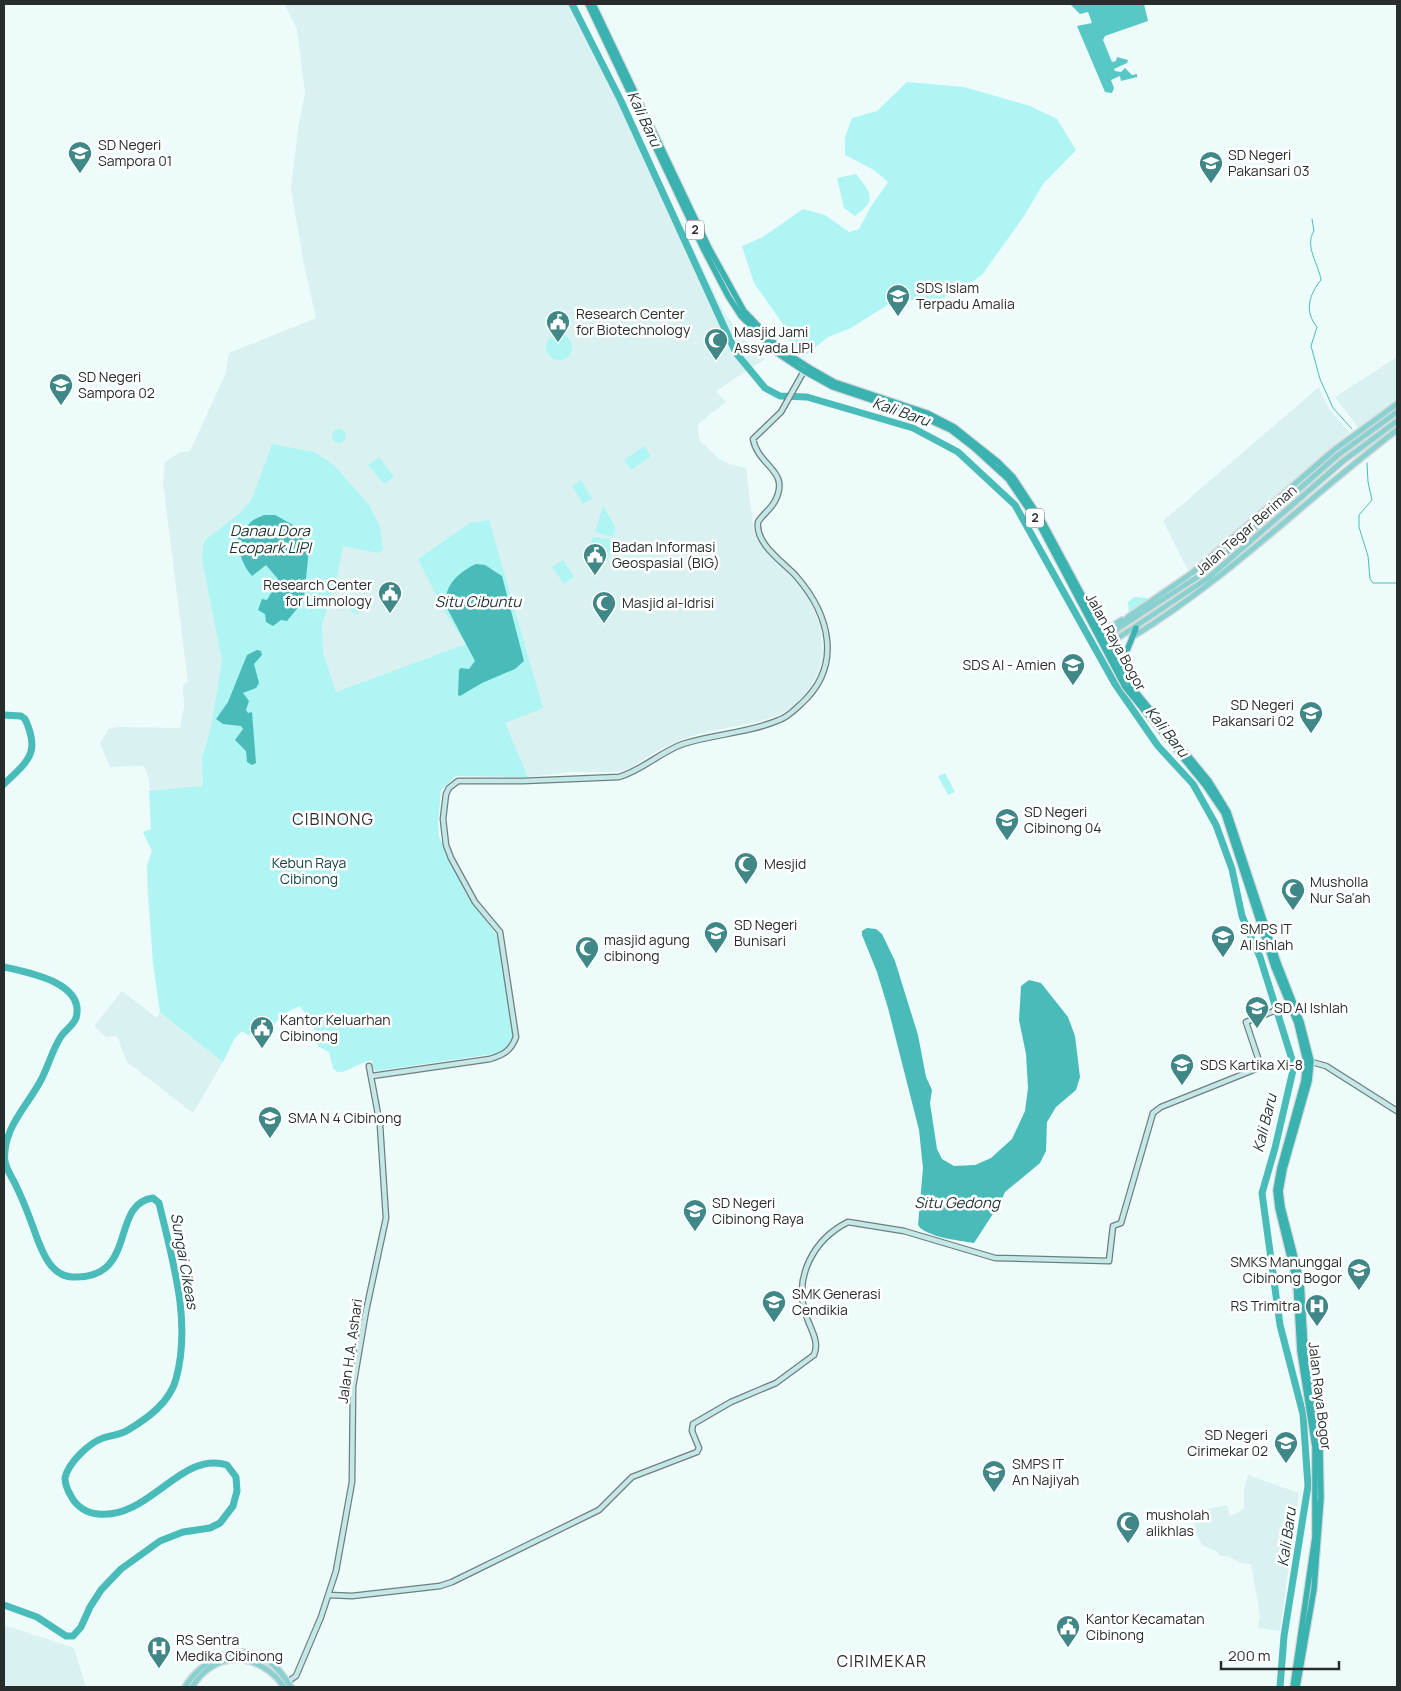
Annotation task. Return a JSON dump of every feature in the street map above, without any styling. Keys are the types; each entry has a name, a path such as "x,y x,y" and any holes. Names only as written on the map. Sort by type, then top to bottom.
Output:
{"highway":[{"name":"Jalan Raya Bogor","path":"588,4 678,188 732,293 744,311 780,349 834,382 927,413 954,427 998,462 1023,490 1102,637"},
{"name":"Jalan Raya Bogor","path":"593,4 728,296 737,310 777,353 804,372 833,387 925,418 967,439"},
{"name":"Jalan Raya Bogor","path":"1081,600 1088,608 1135,701 1205,784 1219,804 1261,917 1309,1061 1280,1168 1276,1190 1281,1225 1294,1268 1319,1429 1321,1485 1314,1589 1297,1687"},
{"path":"1120,668 1136,628"},
{"name":"Jalan Raya Bogor","path":"1106,646 1138,698 1223,802 1261,917"},
{"name":"Jalan Raya Bogor","path":"1292,1687 1308,1596 1315,1537 1316,1499 1314,1429 1301,1357 1301,1311"}],"main road":[{"name":"Jalan Tegar Beriman","path":"1117,630 1128,617 1192,574 1334,450 1397,404"},
{"name":"Jalan Tegar Beriman","path":"1102,637 1117,630 1202,574 1338,455 1397,412"},
{"name":"Jalan Tegar Beriman","path":"1106,646 1160,612 1208,578 1343,461 1397,421"},
{"name":"Jalan Tegar Beriman","path":"1132,637 1211,585 1353,463 1397,430"},
{"path":"1338,455 1343,461"},
{"path":"1088,608 1095,606 1110,628"},
{"path":"1160,612 1163,618"},
{"path":"1102,637 1110,628 1128,617"},
{"path":"185,1687 194,1674 208,1662 233,1653 252,1654 263,1658 277,1668 284,1685"},
{"path":"192,1687 209,1670 237,1659 252,1660 262,1665 284,1685 291,1687"}],"street":[{"path":"372,1076 490,1060 506,1053 514,1044 516,1037 500,932 475,902 446,845 443,819 446,794 454,783 458,781 523,781 619,777 632,773 682,745 780,720 808,697 816,687 823,674 828,654 824,623 810,595 795,575 774,555 757,527 761,517 774,502 780,482 778,476 757,454 753,440 785,406 804,372"},
{"path":"329,1595 352,1596 440,1586 486,1567 599,1510 632,1477 697,1452 699,1448 692,1431 693,1424 739,1398 769,1387 814,1356 816,1346 814,1334 804,1305 804,1277 811,1254 818,1245 834,1230 851,1222 914,1234 994,1258 1109,1261 1113,1226 1121,1223 1153,1113 1161,1107 1261,1067 1246,1022 1291,1004"},
{"path":"1309,1061 1333,1070 1397,1111"},
{"name":"Jalan H.A. Ashari","path":"284,1685 298,1671 316,1632 329,1595 336,1571 352,1482 353,1387 364,1317 386,1218 382,1136 369,1066"}],"shaded area":[{"path":"284,4 575,4 724,312 747,343 765,359 716,391 726,402 698,424 698,431 700,441 718,458 729,464 746,468 754,532 769,556 806,593 820,624 823,654 820,670 809,690 794,706 762,721 698,734 664,747 628,769 616,772 571,772 528,777 456,776 449,780 441,790 438,821 439,837 468,898 498,937 513,1036 500,1053 376,1071 373,1068 372,1060 362,1062 343,1072 337,1072 333,1068 329,1052 318,1046 313,1023 299,1006 283,1014 269,1030 248,1035 242,1031 234,1039 223,1062 193,1113 127,1062 117,1036 106,1037 94,1026 122,991 157,1018 160,1012 153,963 147,891 147,865 152,851 143,832 151,829 149,780 144,766 110,767 100,743 109,729 116,727 180,728 184,707 183,685 188,682 163,482 165,462 180,452 190,451 225,375 229,353 316,318 304,265 291,189 298,128 305,94 297,29"},
{"path":"1070,4 1144,4 1148,21 1105,36 1103,40 1112,62 1116,61 1117,57 1128,60 1127,63 1114,69 1115,71 1121,72 1125,68 1132,75 1137,74 1137,77 1121,81 1120,76 1111,80 1114,88 1112,93 1105,92 1077,26 1092,23 1088,12 1080,14"},
{"path":"1397,357 1397,401 1359,429 1335,397"},
{"path":"1319,387 1329,409 1350,433 1189,573 1163,521"},
{"path":"1248,1475 1299,1493 1280,1631 1258,1628 1260,1615 1251,1564 1241,1563 1228,1556 1221,1556 1216,1551 1202,1545 1196,1533 1193,1512 1227,1505 1230,1516 1244,1508 1244,1490"},
{"path":"4,1625 74,1648 86,1687 4,1687"}],"green space":[{"path":"907,82 964,87 1030,106 1057,119 1076,150 1043,184 1024,216 982,275 963,288 929,305 914,300 894,301 851,328 828,337 803,357 788,339 783,324 754,283 742,246 763,237 803,209 825,215 849,232 859,229 870,208 888,182 874,170 845,155 845,137 852,118 877,111"},
{"path":"856,174 870,196 867,205 855,216 844,208 837,178"},
{"path":"559,334 568,338 572,347 568,356 559,360 550,356 546,347 550,338"},
{"path":"336,429 342,429 346,436 342,443 336,443 332,439 332,433"},
{"name":"Kebun Raya Cibinong","path":"272,444 314,452 334,465 369,505 380,527 383,550 378,553 343,546 337,577 322,624 323,653 336,692 466,644 443,609 418,559 470,523 489,520 543,708 505,723 528,777 456,776 441,790 438,821 439,837 468,897 498,937 513,1036 511,1043 500,1053 376,1071 373,1068 372,1060 337,1072 333,1068 329,1052 318,1046 313,1023 300,1006 283,1014 269,1030 248,1035 242,1031 234,1039 223,1062 160,1012 153,963 147,865 152,851 143,832 151,829 149,791 203,786 202,759 211,727 222,661 202,559 204,541 241,512 252,499"},
{"path":"644,446 651,456 631,470 624,460"},
{"path":"379,457 394,477 384,484 368,465"},
{"path":"581,480 592,498 583,504 572,486"},
{"path":"603,506 616,528 612,537 595,532"},
{"path":"593,537 612,540 608,560 601,559 603,555 595,543 591,543"},
{"path":"563,560 574,577 564,584 552,567"},
{"path":"1134,597 1147,598 1150,601 1129,616 1128,602"},
{"path":"354,600 360,600 364,607 360,614 354,614 350,610 350,604"},
{"path":"945,773 955,792 948,795 938,776"}],"water":[{"name":"Danau Dora Ecopark LIPI","path":"264,515 275,515 295,526 309,548 304,600 287,621 281,620 273,626 266,622 265,614 258,610 262,599 267,600 271,593 267,588 278,579 266,565 252,576 243,562 238,540 238,535 253,520"},
{"name":"Situ Cibuntu","path":"476,564 485,565 502,576 524,661 515,669 482,683 460,696 458,695 459,670 461,668 469,669 475,661 447,608 446,600 449,587 453,581 464,571"},
{"path":"257,650 261,651 262,655 254,664 259,683 256,688 243,693 249,701 246,710 248,713 252,712 256,763 252,765 247,762 246,751 235,740 243,729 241,726 223,724 216,719 228,702 247,655"},
{"name":"Situ Gedong","path":"867,928 876,929 882,934 895,961 918,1035 926,1077 932,1090 930,1103 937,1149 942,1159 954,1166 975,1165 991,1158 1012,1139 1025,1111 1028,1088 1026,1054 1019,1020 1021,986 1029,980 1041,983 1068,1017 1075,1036 1080,1077 1076,1090 1056,1107 1047,1122 1046,1151 1040,1163 1005,1192 974,1243 952,1240 928,1233 918,1225 923,1168 919,1130 888,1008 877,972 862,935 862,931"}],"waterway":[{"name":"Kali Baru","path":"572,4 621,101 736,353 765,388 780,396 807,397 913,428 958,452 1015,505 1115,684 1158,746 1193,784 1216,825 1232,869 1242,916 1260,957 1294,1066 1275,1148 1262,1193 1280,1325 1303,1414 1308,1486 1284,1636 1280,1687"},
{"path":"1312,219 1314,231 1311,237 1311,249 1321,280 1313,291 1309,309 1310,315 1317,327 1311,346 1320,379 1333,408 1352,429"},
{"path":"1367,463 1368,482 1372,500 1359,515 1359,527 1368,556 1370,579 1373,583 1397,583"},
{"name":"Sungai Cikeas","path":"4,715 21,716 25,719 32,740 29,756 20,769 4,784"},
{"name":"Sungai Cikeas","path":"4,967 52,981 63,987 72,996 77,1006 75,1021 60,1038 41,1080 10,1131 5,1150 7,1168 23,1200 45,1257 59,1273 65,1276 93,1275 107,1267 115,1255 131,1213 140,1203 153,1198 159,1203 174,1268 181,1313 180,1357 176,1379 169,1395 157,1409 136,1425 122,1433 97,1441 80,1454 67,1472 65,1478 68,1490 73,1500 86,1511 98,1514 116,1513 133,1507 179,1475 195,1467 210,1463 227,1465 236,1477 237,1491 233,1506 220,1523 210,1528 183,1532 160,1541 121,1569 101,1590 90,1607 81,1627 73,1636 66,1636 37,1617 4,1605"}],"place":[{"name":"SD Negeri Sampora 01","path":"80,174"},
{"name":"SD Negeri Pakansari 03","path":"1211,184"},
{"name":"SDS Islam Terpadu Amalia","path":"898,317"},
{"name":"Research Center for Biotechnology","path":"558,343"},
{"name":"Masjid Jami Assyada LIPI","path":"716,361"},
{"name":"SD Negeri Sampora 02","path":"61,406"},
{"name":"Badan Informasi Geospasial (BIG)","path":"595,576"},
{"name":"Research Center for Limnology","path":"390,614"},
{"name":"Masjid al-Idrisi","path":"604,624"},
{"name":"SDS Al - Amien","path":"1073,686"},
{"name":"SD Negeri Pakansari 02","path":"1311,734"},
{"name":"SD Negeri Cibinong 04","path":"1007,841"},
{"name":"Mesjid","path":"746,885"},
{"name":"Musholla Nur Sa'ah","path":"1293,911"},
{"name":"SD Negeri Bunisari","path":"716,954"},
{"name":"SMPS IT Al Ishlah","path":"1223,958"},
{"name":"masjid agung cibinong","path":"587,969"},
{"name":"SD Al Ishlah","path":"1257,1029"},
{"name":"Kantor Keluarhan Cibinong","path":"262,1049"},
{"name":"SDS Kartika Xi-8","path":"1182,1086"},
{"name":"SMA N 4 Cibinong","path":"270,1139"},
{"name":"SD Negeri Cibinong Raya","path":"695,1232"},
{"name":"SMKS Manunggal Cibinong Bogor","path":"1359,1291"},
{"name":"SMK Generasi Cendikia","path":"774,1323"},
{"name":"RS Trimitra","path":"1317,1327"},
{"name":"SD Negeri Cirimekar 02","path":"1286,1464"},
{"name":"SMPS IT An Najiyah","path":"994,1493"},
{"name":"musholah alikhlas","path":"1128,1544"},
{"name":"Kantor Kecamatan Cibinong","path":"1068,1648"},
{"name":"RS Sentra Medika Cibinong","path":"159,1669"}],"district":[{"name":"CIBINONG","path":"333,819"},
{"name":"CIRIMEKAR","path":"882,1661"}]}
